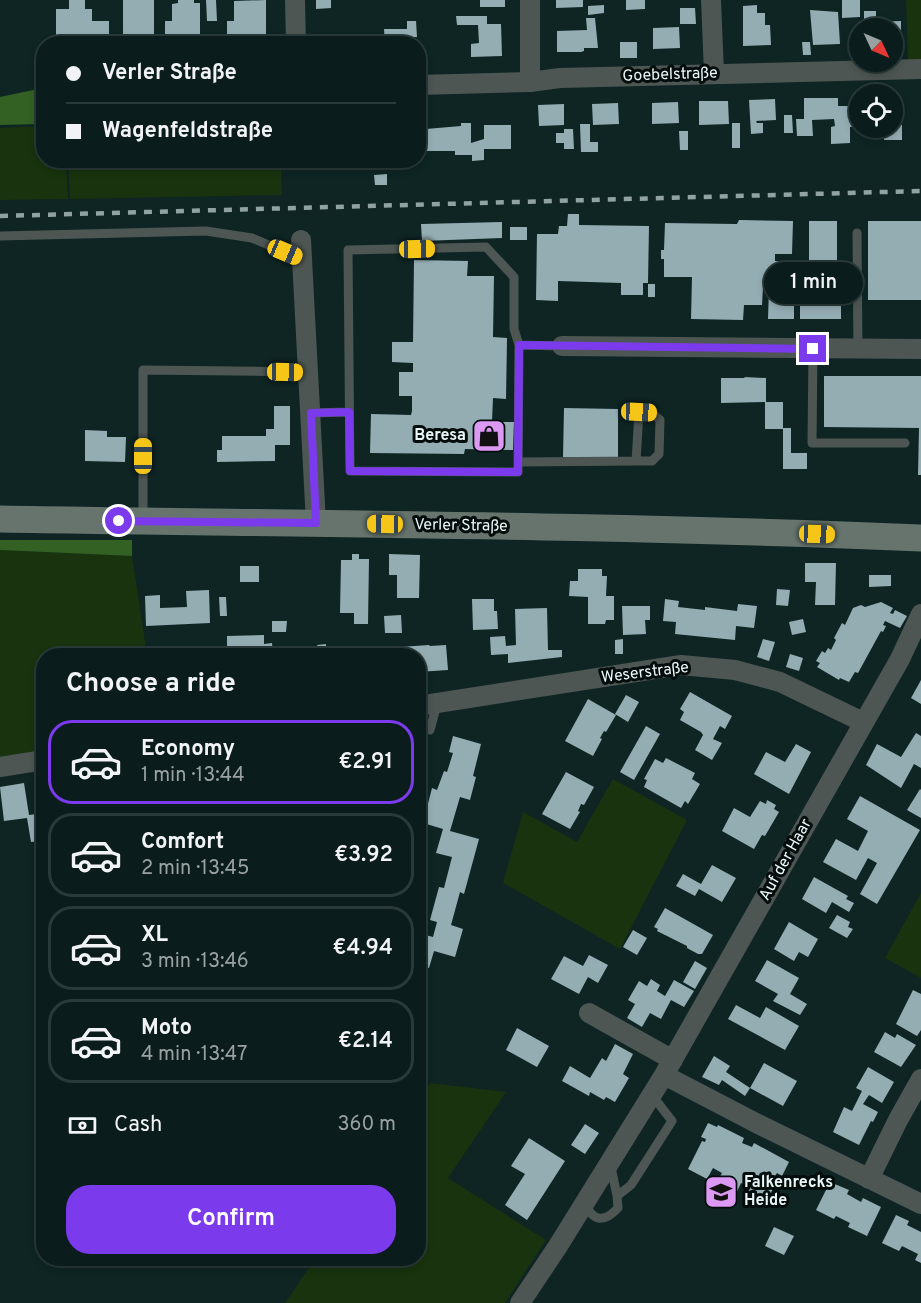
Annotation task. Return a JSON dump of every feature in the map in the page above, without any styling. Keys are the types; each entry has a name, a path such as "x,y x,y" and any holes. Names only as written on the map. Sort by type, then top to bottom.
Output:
{"main road":[{"name":"Verler Straße","path":"0,519 316,523 921,538"}],"street":[{"path":"295,0 296,36"},
{"path":"530,0 530,82"},
{"path":"711,0 714,73"},
{"name":"Goebelstraße","path":"426,85 714,73 921,69"},
{"path":"302,250 316,523"},
{"path":"562,346 921,349"},
{"name":"Auf der Haar","path":"520,1303 668,1068 900,659 921,614"},
{"name":"Auf der Haar","path":"900,659 921,635"},
{"name":"Weserstraße","path":"428,705 681,665 735,670 780,682 863,722"},
{"path":"0,767 36,761"},
{"path":"589,1013 668,1068 869,1179 921,1204"},
{"path":"869,1179 921,1079"}],"lane":[{"path":"0,236 206,231 252,238 302,250"},
{"path":"857,233 858,350"},
{"path":"486,247 514,277 514,329 519,345 518,472 350,471 348,250 486,247"},
{"path":"519,345 562,346"},
{"path":"813,349 812,443 905,442"},
{"path":"143,522 143,370 308,372"},
{"path":"311,413 349,412"},
{"path":"518,462 636,462 652,461 659,454 660,420 652,413 639,412 636,462"},
{"path":"428,705 430,730"},
{"path":"617,1196 630,1185 672,1121 652,1095"},
{"path":"585,1203 590,1214 600,1219 609,1217 618,1208 610,1163"}],"green space":[{"path":"906,0 921,0 921,60 908,60"},
{"path":"36,89 36,124 0,125 0,97"},
{"path":"36,126 36,168 66,168 68,199 0,200 0,128"},
{"path":"68,168 281,168 282,195 70,199"},
{"path":"0,540 132,540 132,556 0,550"},
{"path":"0,550 132,556 146,648 36,648 36,751 0,757"},
{"path":"613,779 687,820 620,949 503,883 523,812 577,842"},
{"path":"921,893 921,978 885,958"},
{"path":"430,1083 506,1092 448,1178 546,1240 505,1303 285,1303 310,1266 426,1266 426,1089"}],"building":[{"path":"69,0 85,0 85,9 92,9 92,21 109,21 109,36 56,36 56,9 69,9"},
{"path":"123,0 154,0 154,36 123,36"},
{"path":"178,0 194,0 194,3 200,3 200,36 165,36 165,21 172,21 172,4 178,3"},
{"path":"206,0 216,0 217,21 207,21"},
{"path":"266,0 266,36 227,34 227,21 234,21 234,1"},
{"path":"316,0 331,0 331,8 316,9"},
{"path":"480,0 505,0 505,7 480,7"},
{"path":"556,0 583,0 583,7 556,8"},
{"path":"626,0 645,0 645,9 626,10"},
{"path":"842,0 860,0 860,17 842,18"},
{"path":"604,5 604,13 588,15 588,6"},
{"path":"757,5 757,13 765,13 765,25 770,25 771,45 743,46 743,6"},
{"path":"680,8 695,8 696,24 680,24"},
{"path":"810,10 838,12 840,44 813,45"},
{"path":"864,11 876,11 876,18 864,18"},
{"path":"456,16 487,16 487,24 501,24 502,56 471,57 471,44 479,43 478,25 457,25"},
{"path":"586,18 595,18 598,48 584,48 581,52 557,52 557,31 587,30"},
{"path":"407,21 416,21 417,36 384,36 384,29 407,29"},
{"path":"679,27 680,48 653,49 653,28"},
{"path":"620,42 637,42 637,58 620,58"},
{"path":"802,42 810,42 811,55 803,55"},
{"path":"804,98 838,98 838,106 849,106 850,143 831,144 831,127 835,126 834,119 812,120 813,136 797,136 796,119 804,119"},
{"path":"775,99 776,120 756,121 763,123 763,133 751,134 749,100"},
{"path":"699,101 728,101 729,124 699,125"},
{"path":"678,102 679,123 652,124 652,103"},
{"path":"618,103 619,124 593,125 592,104"},
{"path":"564,104 564,125 539,126 538,105"},
{"path":"784,115 792,115 793,133 784,133"},
{"path":"461,123 471,123 471,143 484,139 484,125 511,125 511,149 484,149 484,160 472,161 472,155 455,155 455,151 427,151 426,129 461,126"},
{"path":"732,123 740,123 740,148 732,148"},
{"path":"580,124 590,124 590,142 598,142 598,152 581,152"},
{"path":"564,129 573,129 574,149 564,149 564,143 556,143 556,133 564,133"},
{"path":"679,131 688,131 688,150 680,150"},
{"path":"884,138 902,138 902,140 884,140"},
{"path":"387,174 387,185 375,185 374,175"},
{"path":"568,214 579,214 579,225 649,226 648,283 643,283 643,295 621,295 621,283 558,281 558,301 536,300 537,234 558,234 559,226 567,226"},
{"path":"739,220 793,221 792,254 775,254 775,261 780,261 780,271 775,271 775,285 783,285 783,291 794,291 794,319 768,319 769,287 763,287 762,305 744,305 743,320 691,319 692,277 664,277 664,259 661,259 661,250 664,250 665,223 737,224"},
{"path":"809,221 837,221 837,277 841,277 841,319 800,319 800,301 809,301"},
{"path":"868,221 921,221 921,300 868,300"},
{"path":"502,222 502,238 422,241 421,224"},
{"path":"510,227 527,227 527,240 510,240"},
{"path":"414,260 468,261 467,276 494,276 493,337 507,338 506,399 493,398 492,422 514,422 513,450 465,449 464,454 370,453 371,414 411,415 412,411 412,396 399,396 399,372 413,372 413,363 392,362 392,342 413,342"},
{"path":"648,284 655,284 655,297 648,297"},
{"path":"824,376 921,376 921,475 918,475 919,428 824,427"},
{"path":"721,378 766,378 766,402 783,402 783,428 791,428 791,453 807,453 807,469 783,469 783,429 765,429 765,402 721,403"},
{"path":"274,406 290,406 290,445 275,445 275,461 217,462 217,450 222,450 222,436 266,436 266,429 274,429"},
{"path":"564,408 618,409 618,457 563,457"},
{"path":"85,430 107,431 107,437 126,437 125,462 85,461"},
{"path":"352,554 359,554 359,559 369,559 368,624 354,624 354,613 340,613 341,560 352,560"},
{"path":"389,554 420,555 419,598 397,598 397,575 389,575"},
{"path":"805,563 836,563 835,605 815,605 816,582 805,582"},
{"path":"240,566 259,566 259,582 240,582"},
{"path":"578,569 602,569 602,576 607,576 606,596 614,596 614,620 606,620 605,624 588,624 588,597 569,596 570,581 578,581"},
{"path":"869,575 891,575 891,586 869,587"},
{"path":"777,589 790,590 788,606 776,605"},
{"path":"209,590 210,623 146,626 145,596 160,595 160,608 187,607 186,591"},
{"path":"219,597 226,597 227,616 220,616"},
{"path":"472,599 494,599 498,629 473,630"},
{"path":"665,599 679,601 678,607 705,610 705,607 737,611 738,604 757,606 754,628 736,626 735,640 675,634 676,622 663,621"},
{"path":"881,602 893,608 890,613 893,614 895,610 907,616 900,628 885,621 883,625 886,626 883,632 881,631 858,673 855,672 849,682 840,678 839,680 817,667 820,663 816,661 822,651 825,653 828,648 831,650 836,640 834,638 842,623 845,625 853,608"},
{"path":"622,606 650,606 650,620 645,620 646,634 623,635"},
{"path":"547,608 548,650 562,650 562,657 508,663 508,654 491,655 490,637 505,636 506,646 516,645 515,609"},
{"path":"401,615 402,633 385,633 384,616"},
{"path":"803,619 806,632 792,635 789,622"},
{"path":"272,621 287,621 286,632 272,632"},
{"path":"264,635 264,644 272,643 272,648 227,648 227,636"},
{"path":"623,639 623,654 615,654 615,640"},
{"path":"763,639 775,642 769,661 757,657"},
{"path":"326,644 326,648 318,648 317,645"},
{"path":"446,645 448,670 426,671 426,648 400,647"},
{"path":"790,654 803,658 799,671 786,667"},
{"path":"921,680 921,704 911,698"},
{"path":"690,692 732,716 725,729 720,726 713,739 722,743 712,760 695,750 703,735 701,732 680,720 684,712 680,709"},
{"path":"626,695 639,702 628,722 615,714"},
{"path":"588,699 616,715 600,738 602,739 593,756 565,741"},
{"path":"646,726 660,734 634,780 620,772"},
{"path":"916,733 921,736 921,768 914,764 901,788 866,765 877,744 901,757"},
{"path":"453,736 481,744 470,800 460,797 450,831 479,839 464,894 460,892 451,925 463,929 455,957 434,951 429,968 426,967 426,935 433,937 437,922 430,920 439,887 444,888 452,857 436,853 443,829 426,824 426,811 432,788 437,790 444,771 447,772 453,753 449,752"},
{"path":"796,744 811,752 789,794 754,774 766,752 785,762"},
{"path":"666,758 695,773 692,779 700,784 688,804 685,801 681,808 644,787 647,780 644,779 655,759 663,763"},
{"path":"566,772 594,787 584,805 581,804 578,811 580,812 570,829 542,814"},
{"path":"24,783 29,815 36,814 36,842 31,842 27,818 4,821 0,787"},
{"path":"921,790 921,818 907,810"},
{"path":"860,796 920,830 877,904 860,894 877,863 868,858 856,880 823,862 836,839 858,851 868,831 847,819"},
{"path":"767,800 776,805 774,809 779,812 765,836 762,835 754,849 722,831 734,808 750,817 760,801 766,804"},
{"path":"712,865 736,878 722,902 699,889 695,896 676,886 683,874 701,884"},
{"path":"814,877 848,896 846,899 854,903 849,912 832,902 826,913 802,899"},
{"path":"665,908 713,935 702,954 698,954 657,931 658,929 654,927"},
{"path":"837,915 850,922 848,927 853,929 847,938 829,928"},
{"path":"789,922 818,939 808,957 799,952 794,961 774,949"},
{"path":"633,930 647,938 637,955 623,947"},
{"path":"589,955 608,965 598,983 588,977 579,994 551,979 564,956 583,966"},
{"path":"767,960 799,978 790,994 807,1004 800,1015 773,1001 778,994 755,981"},
{"path":"695,961 707,968 695,989 683,982"},
{"path":"651,979 660,985 657,991 665,996 674,980 694,991 684,1007 671,1000 661,1019 650,1013 642,1027 627,1018 635,1004 628,1000 639,981 647,986"},
{"path":"913,990 921,994 921,1030 917,1036 896,1024"},
{"path":"736,1005 760,1018 766,1007 799,1026 785,1050 728,1019"},
{"path":"517,1028 549,1046 537,1067 506,1050"},
{"path":"885,1032 895,1038 897,1034 916,1045 901,1067 874,1052"},
{"path":"615,1044 633,1054 623,1074 629,1078 615,1102 606,1097 604,1100 590,1092 589,1096 562,1081 570,1066 590,1078 602,1058 606,1061"},
{"path":"714,1056 730,1066 726,1072 750,1088 745,1096 722,1080 719,1085 702,1077"},
{"path":"764,1063 797,1081 783,1106 750,1088"},
{"path":"868,1067 894,1082 882,1103 869,1095 863,1104 878,1112 859,1145 833,1132 844,1107 852,1111 862,1091 856,1088"},
{"path":"708,1123 717,1127 718,1125 744,1138 742,1143 752,1147 754,1143 789,1162 782,1176 777,1173 775,1176 778,1178 764,1207 745,1197 750,1187 741,1183 735,1196 715,1186 722,1173 713,1168 707,1179 688,1169 702,1141 705,1142 706,1139 701,1137"},
{"path":"585,1124 599,1133 585,1154 571,1145"},
{"path":"529,1138 565,1161 527,1220 505,1205 525,1174 511,1166"},
{"path":"830,1182 849,1190 847,1194 861,1202 863,1198 881,1207 867,1236 848,1227 850,1223 836,1216 834,1219 816,1210"},
{"path":"896,1215 909,1221 907,1225 921,1232 921,1263 915,1260 918,1254 902,1246 899,1251 882,1243"},
{"path":"774,1227 794,1236 784,1255 765,1246"}],"railway":[{"path":"0,216 921,191"}],"place":[{"name":"Beresa","path":"489,436"},
{"name":"Falkenrecks Heide","path":"721,1192"}],"route":[{"path":"119,521 316,523 311,413 349,412 350,471 518,472 519,345 813,349"}]}
